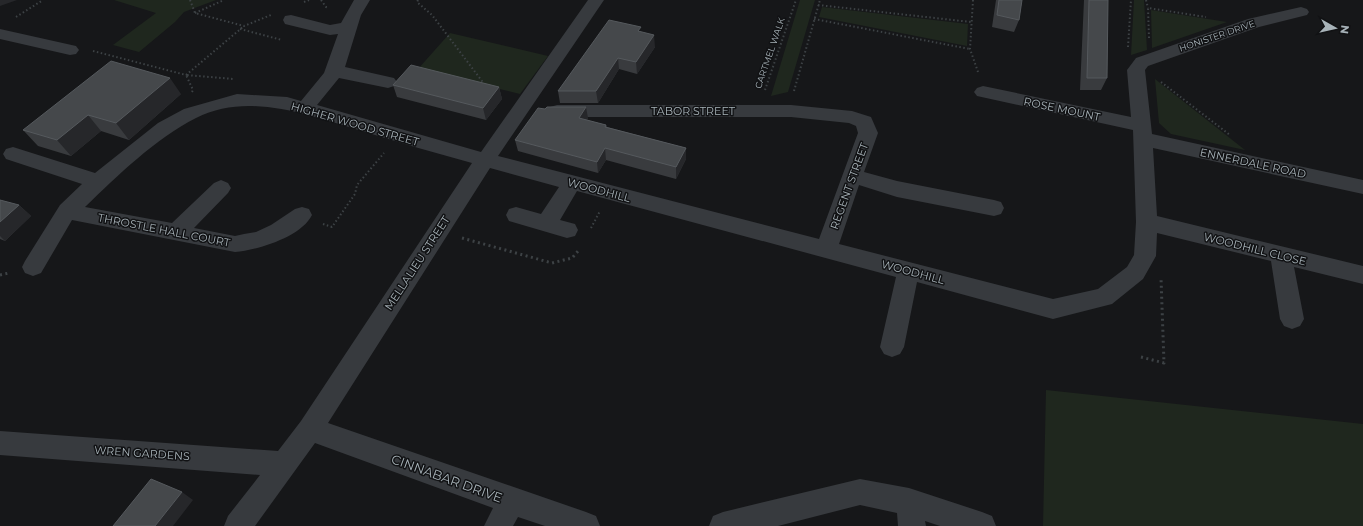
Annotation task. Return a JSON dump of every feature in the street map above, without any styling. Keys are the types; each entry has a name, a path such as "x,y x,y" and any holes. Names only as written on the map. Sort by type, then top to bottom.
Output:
{"street":[{"path":"304,108 335,71 357,6 362,0"},
{"name":"MELLALIEU STREET","path":"238,526 310,428 485,160 596,0"},
{"name":"HONISTER DRIVE","path":"1136,70 1142,62 1246,26 1301,12"},
{"path":"284,17 330,30 349,28"},
{"path":"0,34 70,50"},
{"name":"WOODHILL","path":"485,160 1053,309 1104,297 1135,273 1145,256 1147,222 1142,132 1136,70"},
{"path":"335,71 388,82"},
{"name":"ROSE MOUNT","path":"983,92 1142,132"},
{"name":"HIGHER WOOD STREET","path":"33,267 67,211 98,182 135,151 165,128 191,113 238,100 287,104 304,108 398,137 485,160"},
{"name":"TABOR STREET","path":"520,108 538,111 791,111 852,117 864,122"},
{"name":"REGENT STREET","path":"826,250 868,133 864,122"},
{"name":"ENNERDALE ROAD","path":"1142,132 1254,163 1363,187"},
{"path":"13,154 98,182"},
{"path":"852,176 897,189 994,208"},
{"path":"546,224 572,183"},
{"path":"176,233 221,188"},
{"name":"THROSTLE HALL COURT","path":"67,211 222,243 246,243 267,237 285,228 311,219"},
{"path":"516,216 568,230"},
{"name":"WOODHILL CLOSE","path":"1147,222 1363,276"},
{"path":"1281,255 1292,319"},
{"path":"892,347 908,271"},
{"name":"CINNABAR DRIVE","path":"310,428 511,501 586,526"},
{"name":"WREN GARDENS","path":"0,442 284,464"},
{"path":"723,526 860,492 911,514 982,526"},
{"path":"498,526 511,501"}],"path":[{"path":"13,19 42,0"},
{"path":"190,0 195,13"},
{"path":"195,13 224,0"},
{"path":"303,3 309,0"},
{"path":"418,0 417,2 432,15 488,89 481,87"},
{"name":"CARTMEL WALK","path":"757,111 796,0"},
{"path":"791,111 793,95 820,0"},
{"path":"973,0 970,49 976,69 984,85 983,92"},
{"path":"1131,0 1127,54 1136,70 1154,76 1252,152 1254,163"},
{"path":"1146,0 1148,8 1150,48 1155,58"},
{"path":"818,5 971,22"},
{"path":"1148,8 1239,22 1246,26"},
{"path":"195,13 244,26"},
{"path":"70,50 85,48 186,75 244,26 284,17"},
{"path":"814,18 970,49"},
{"path":"311,219 332,227 346,209 366,173 398,137"},
{"path":"1141,357 1164,363 1160,272 1145,256"}],"shaded area":[{"path":"114,0 216,0 184,12 175,22 139,52 113,45 156,13"},
{"path":"800,0 815,0 788,92 771,96"},
{"path":"1134,0 1144,0 1147,50 1131,55"},
{"path":"822,7 968,24 967,46 819,17"},
{"path":"1151,10 1227,22 1152,48"},
{"path":"450,33 548,56 520,94 418,69"},
{"path":"1155,79 1245,150 1171,134 1159,123"},
{"path":"1046,390 1363,424 1363,526 1043,526"}],"building":[{"path":"999,0 1022,0 1019,20 997,15"},
{"path":"1089,0 1108,0 1107,78 1087,78"},
{"path":"609,20 641,27 638,31 654,35 636,62 618,58 596,91 558,91"},
{"path":"111,61 170,78 116,123 88,115 57,140 23,130"},
{"path":"411,65 499,87 483,108 393,85"},
{"path":"547,107 586,107 579,118 606,125 605,127 686,148 676,167 605,148 597,162 515,140 538,108 545,109"},
{"path":"0,200 19,205 0,222"},
{"path":"151,479 182,492 155,526 113,526"}]}
